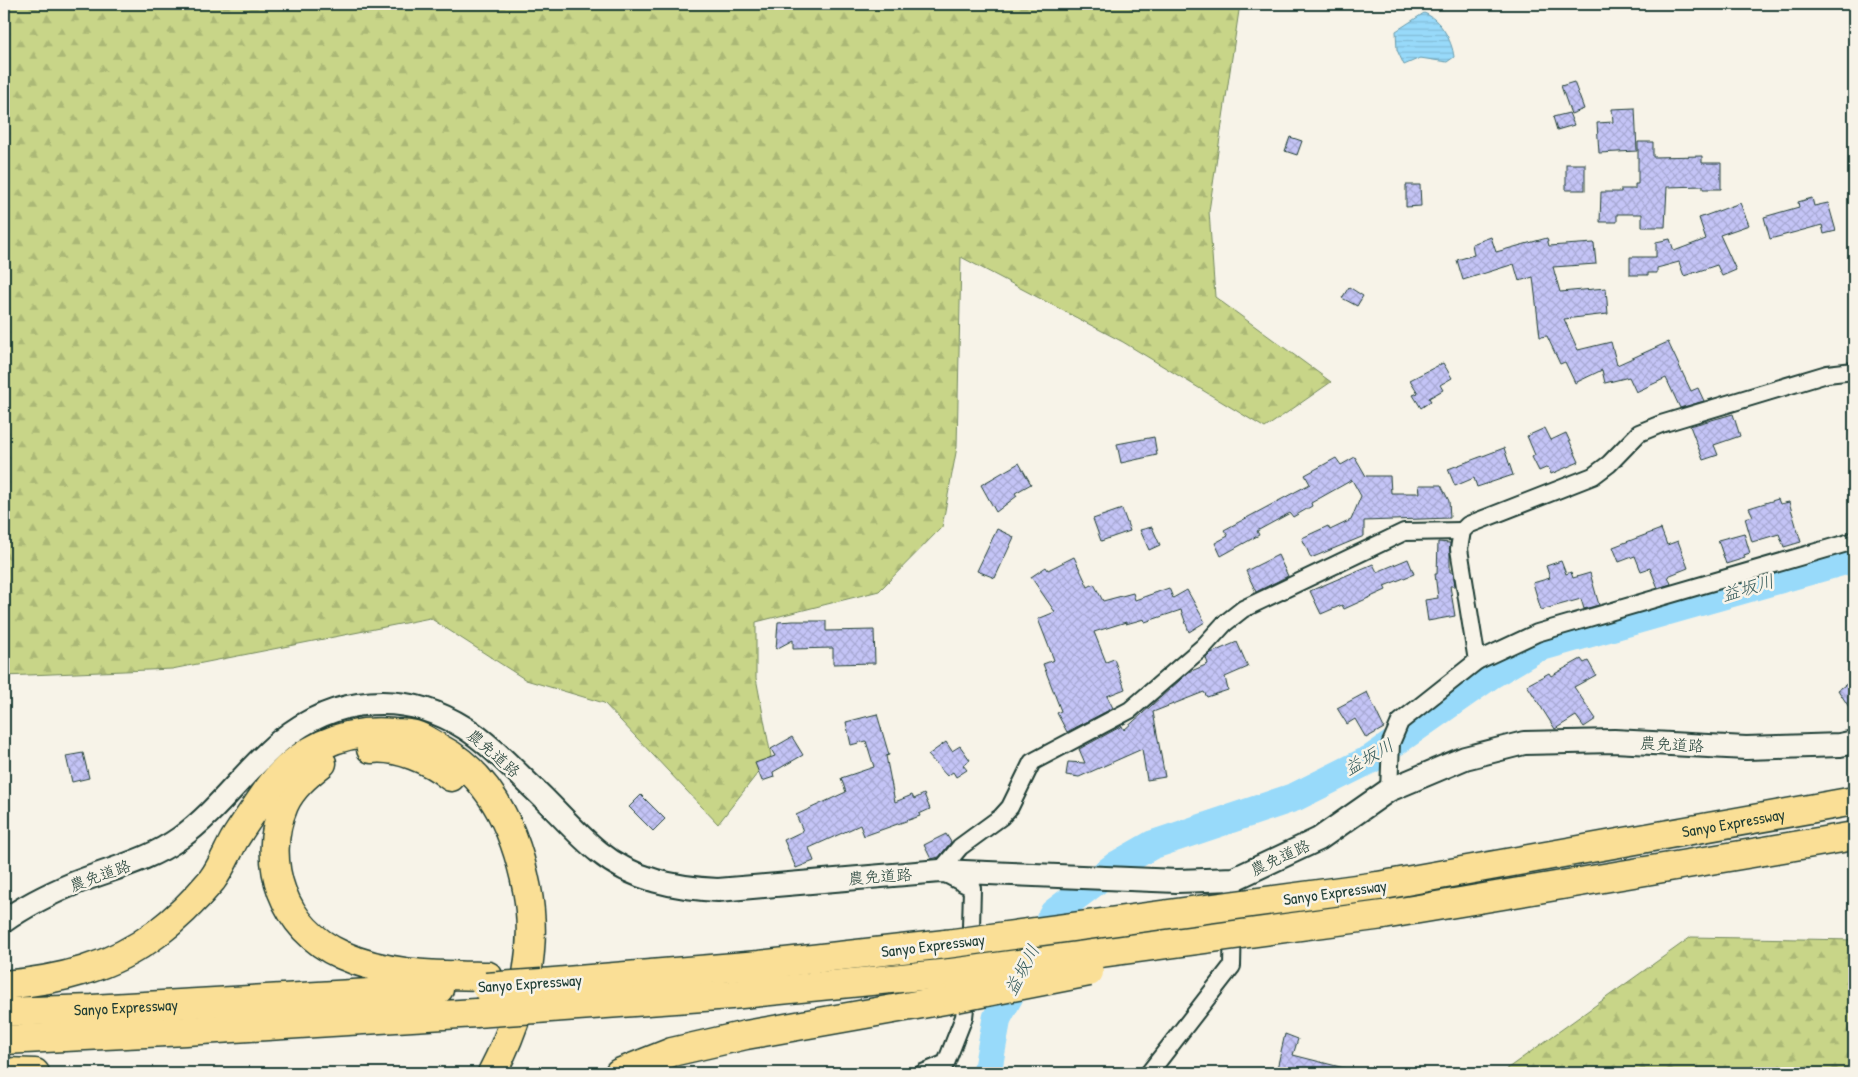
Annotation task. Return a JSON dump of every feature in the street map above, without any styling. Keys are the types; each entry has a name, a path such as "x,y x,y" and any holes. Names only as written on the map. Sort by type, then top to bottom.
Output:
{"highway":[{"path":"4,985 81,973 126,955 157,933 212,879 235,838 268,788 292,763 316,747 346,735 374,731 416,735 455,756 483,783 504,814 519,855 527,891 531,933 525,992 506,1047 492,1073"},
{"path":"472,1073 489,1043 506,987 513,933 511,893 503,860 486,820 468,791 440,768 408,754 376,748 351,752 324,762 301,780 282,810 276,832 274,867 285,902 308,933 340,954 378,968 412,974 487,981"},
{"name":"Sanyo Expressway","path":"4,1040 476,1013 539,996 759,965 946,944 1378,886 1854,801"},
{"name":"Sanyo Expressway","path":"4,1012 92,1009 487,981 539,996 731,995 954,986 1854,836"},
{"path":"619,1073 672,1052 954,986"},
{"path":"4,1072 35,1073"}],"street":[{"path":"1477,661 1459,549 1462,532 1474,521 1593,476 1609,464 1639,434 1661,424 1826,374 1854,371"},
{"path":"923,1073 946,1063 951,1054 964,1017 970,966 972,888 940,871 960,847 1001,817 1010,806 1032,762 1130,710 1204,646 1233,615 1404,532 1462,532"},
{"path":"1389,780 1391,743 1400,722 1477,661 1537,633 1854,541"},
{"name":"農免道路","path":"4,921 32,902 76,882 123,867 180,838 208,815 279,742 300,727 338,708 370,704 404,704 436,713 466,728 495,751 600,853 625,870 659,883 686,889 718,890 940,871 1178,881 1234,878 1319,839 1389,780 1524,743 1614,741 1746,748 1840,745 1854,742"},
{"path":"1149,1073 1232,966 1234,878"}],"green space":[{"path":"4,4 1240,4 1209,211 1215,297 1331,382 1265,428 1123,342 961,257 957,447 942,527 879,591 756,622 756,678 771,756 718,824 604,703 526,680 430,618 172,669 4,676"},
{"path":"1691,937 1854,940 1854,1073 1507,1073 1508,1068"}],"water":[{"path":"1424,13 1440,25 1448,37 1454,57 1447,62 1420,58 1404,65 1397,50 1396,31"}],"building":[{"path":"1574,82 1584,109 1571,114 1561,86"},
{"path":"1635,108 1637,151 1599,153 1597,123 1613,122 1612,109"},
{"path":"1569,113 1574,125 1557,130 1553,117"},
{"path":"1290,137 1302,141 1297,155 1285,151"},
{"path":"1638,142 1653,142 1653,157 1702,156 1702,163 1721,163 1721,189 1703,189 1703,186 1667,187 1665,227 1642,227 1642,214 1617,214 1617,222 1600,222 1601,192 1621,192 1621,189 1635,189 1635,184 1638,184"},
{"path":"1566,164 1585,164 1585,190 1566,190"},
{"path":"1406,185 1420,185 1421,206 1406,207"},
{"path":"1812,198 1814,206 1828,203 1836,231 1824,234 1822,225 1770,239 1764,217 1799,207 1798,202"},
{"path":"1740,203 1749,225 1720,235 1736,270 1722,276 1717,265 1684,276 1679,262 1657,268 1657,273 1630,275 1630,257 1656,257 1656,242 1670,239 1674,251 1706,239 1699,218"},
{"path":"1491,237 1496,252 1547,238 1549,246 1594,243 1596,264 1553,267 1560,292 1606,288 1608,314 1564,319 1578,350 1611,342 1617,365 1668,342 1691,391 1698,388 1704,401 1680,408 1666,378 1636,392 1629,377 1605,383 1602,370 1575,383 1565,362 1560,364 1547,336 1540,337 1533,277 1519,281 1514,264 1463,280 1457,260 1474,255 1472,244"},
{"path":"1349,287 1363,296 1357,306 1342,298"},
{"path":"1443,363 1452,378 1440,385 1443,390 1429,398 1431,401 1421,408 1413,395 1418,393 1410,380"},
{"path":"1733,414 1740,436 1714,445 1718,455 1703,460 1690,426"},
{"path":"1545,428 1551,440 1566,433 1579,462 1551,474 1548,467 1539,471 1532,457 1535,455 1527,436"},
{"path":"1154,437 1157,455 1121,463 1117,444"},
{"path":"1504,448 1513,475 1477,487 1474,478 1455,486 1448,469"},
{"path":"1355,457 1366,476 1390,476 1391,493 1420,493 1419,485 1441,485 1449,501 1450,518 1364,521 1364,536 1311,558 1302,538 1328,526 1330,530 1351,520 1361,496 1352,480 1311,503 1312,506 1293,517 1290,513 1257,531 1259,535 1221,556 1215,543 1228,536 1224,530 1310,484 1305,475 1336,458 1341,465"},
{"path":"1019,463 1031,484 1015,493 1017,496 996,512 981,485"},
{"path":"1778,499 1780,504 1789,502 1801,542 1784,547 1779,534 1752,542 1745,518 1753,516 1749,508"},
{"path":"1122,509 1130,531 1101,541 1093,519"},
{"path":"1152,527 1160,545 1149,550 1140,530"},
{"path":"997,529 1014,537 995,578 977,571"},
{"path":"1661,529 1667,545 1678,541 1688,568 1668,576 1671,584 1658,588 1650,568 1641,571 1635,556 1619,562 1613,547"},
{"path":"1744,533 1750,553 1744,555 1745,558 1726,564 1718,540"},
{"path":"1438,542 1450,543 1450,572 1453,572 1455,586 1450,586 1455,616 1428,621 1425,600 1438,598 1435,574 1437,574"},
{"path":"1278,555 1288,576 1256,592 1246,571"},
{"path":"1074,557 1088,587 1094,584 1103,601 1133,593 1135,600 1169,588 1173,598 1187,590 1205,622 1189,632 1181,610 1145,622 1144,619 1126,624 1126,622 1094,632 1106,662 1114,659 1125,689 1107,696 1113,708 1067,732 1057,713 1061,711 1043,664 1054,660 1038,619 1055,612 1031,577 1046,567 1048,570"},
{"path":"1408,559 1414,574 1384,586 1386,590 1344,609 1342,605 1321,614 1310,591 1373,564 1377,572"},
{"path":"1561,561 1566,574 1571,572 1573,578 1590,573 1599,605 1584,609 1581,599 1541,610 1533,583 1550,578 1546,566"},
{"path":"826,621 826,631 874,630 875,663 833,664 833,648 793,649 793,640 776,649 778,622"},
{"path":"1237,642 1248,667 1225,677 1228,690 1207,697 1204,692 1153,712 1165,777 1147,780 1142,749 1079,777 1066,775 1068,762 1085,763 1079,749 1122,726 1124,730 1189,672 1208,664 1206,658 1211,653"},
{"path":"1581,659 1584,663 1588,661 1596,675 1574,687 1596,719 1584,727 1576,716 1555,729 1527,685 1549,673 1551,676"},
{"path":"1854,679 1854,715 1838,690"},
{"path":"1367,692 1384,728 1366,738 1355,719 1347,724 1337,708"},
{"path":"877,714 889,755 886,756 895,802 912,795 914,799 924,794 930,809 919,814 920,816 864,836 860,825 809,848 814,861 796,868 784,840 803,831 796,815 846,792 841,778 874,767 866,741 851,745 846,722"},
{"path":"792,737 803,755 773,772 774,777 762,781 755,763 775,756 771,749"},
{"path":"946,742 952,751 960,746 970,760 963,765 967,770 956,777 953,772 947,776 928,755"},
{"path":"83,753 89,778 72,782 66,756"},
{"path":"641,795 665,819 653,831 629,807"},
{"path":"946,834 951,842 939,857 931,859 924,845"},
{"path":"1285,1034 1298,1039 1293,1055 1348,1069 1348,1073 1276,1073"}],"waterway":[{"name":"益坂川","path":"987,1073 997,1018 1054,913 1117,865 1152,845 1295,797 1371,759 1492,674 1536,648 1854,558"}]}
